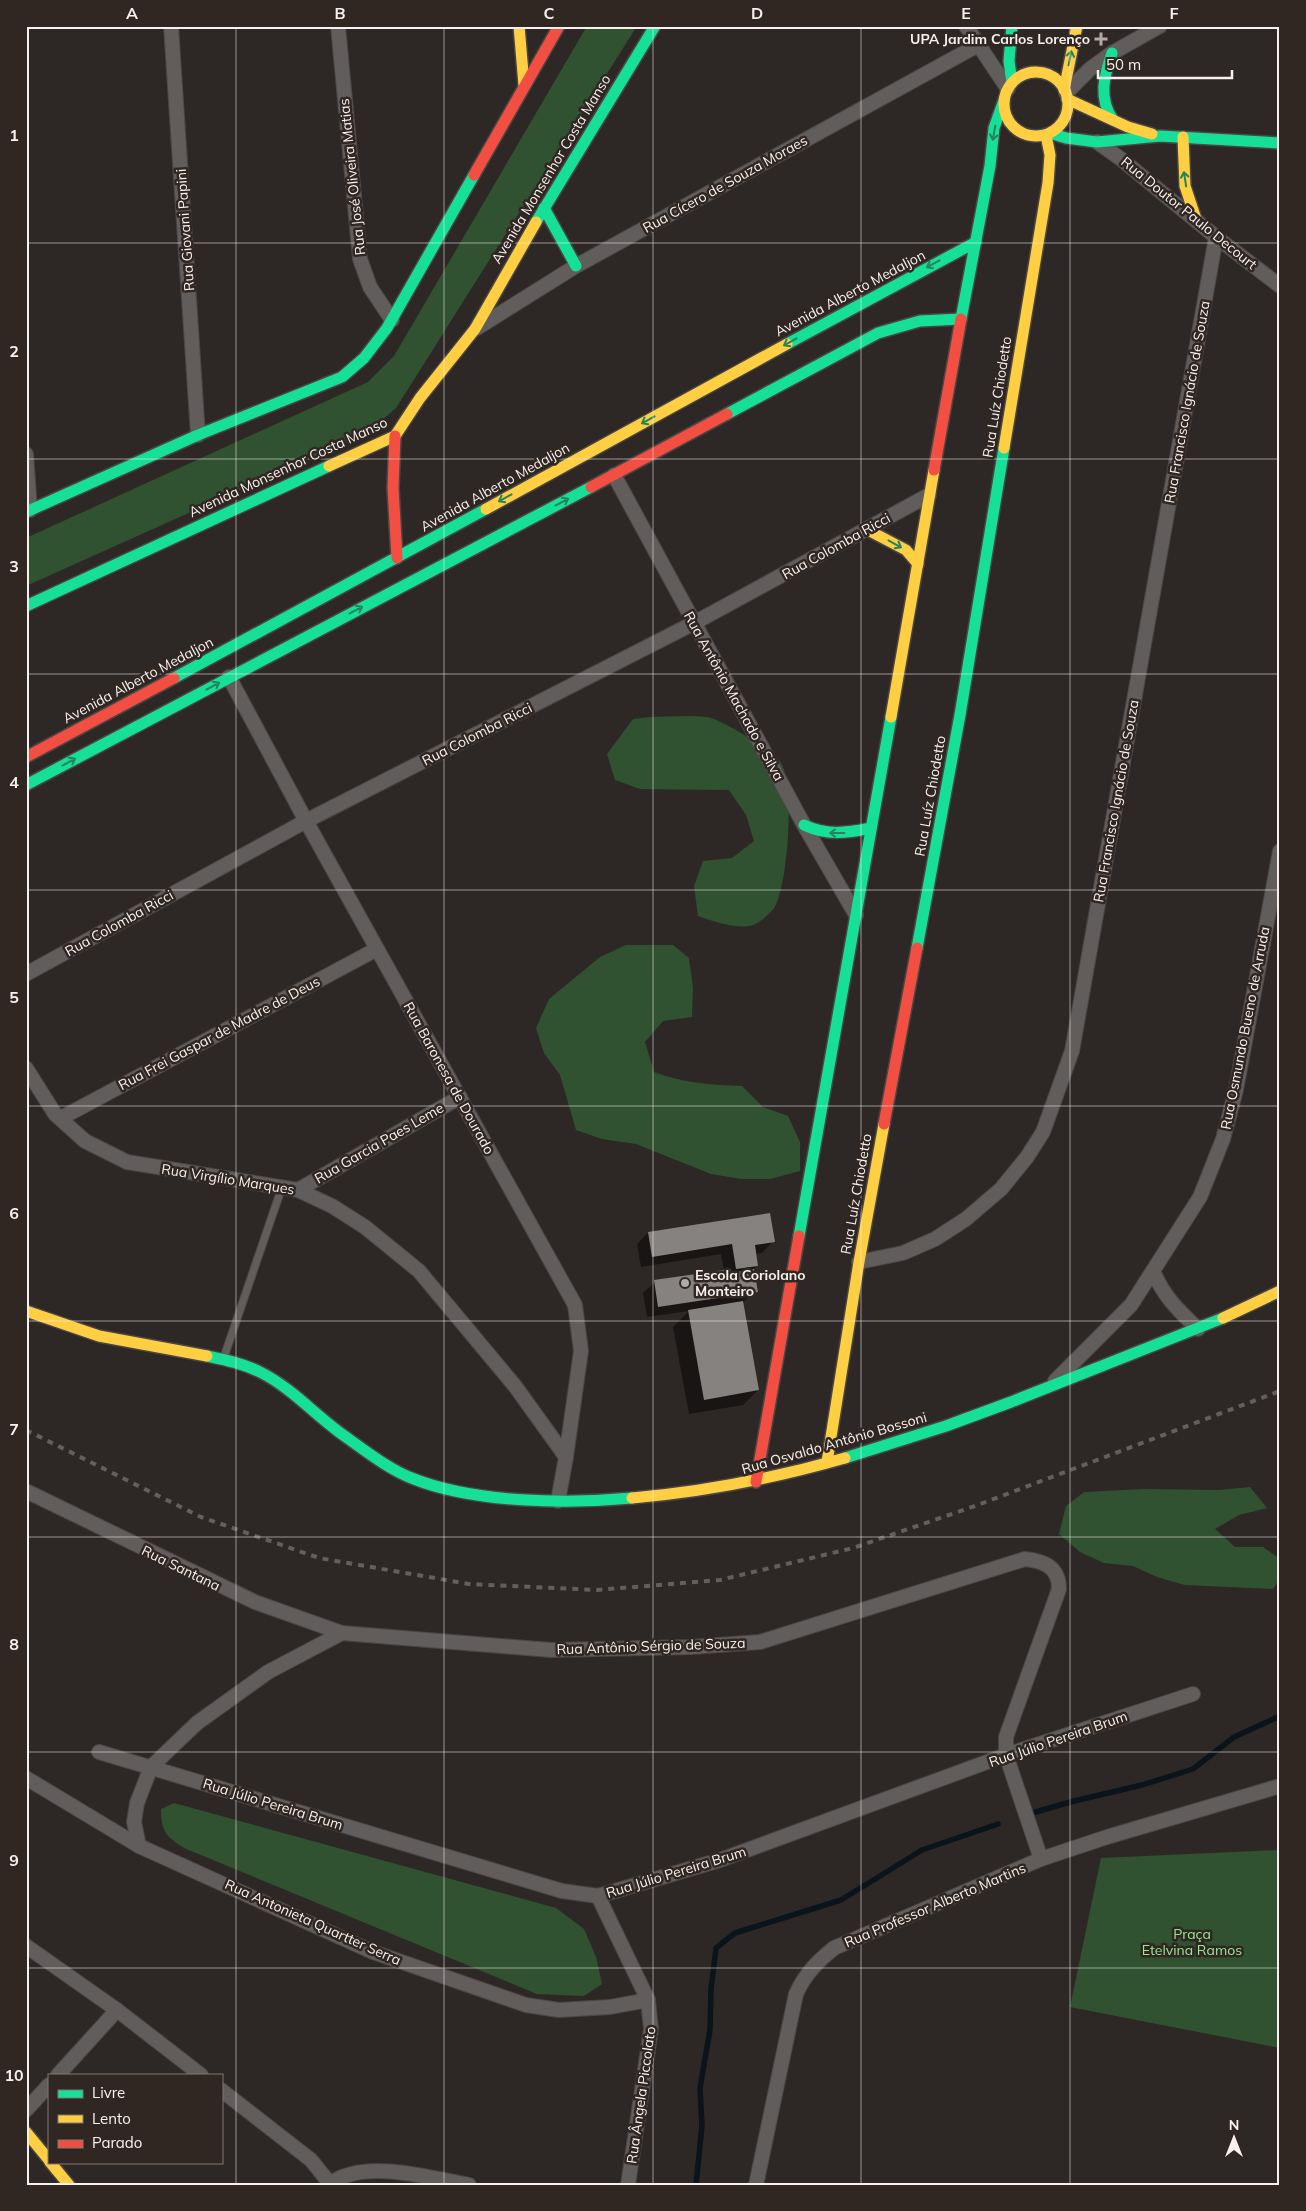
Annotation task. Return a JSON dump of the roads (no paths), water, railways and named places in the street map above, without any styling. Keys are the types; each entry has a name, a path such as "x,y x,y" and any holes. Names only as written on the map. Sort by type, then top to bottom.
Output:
{"street":[{"name":"Rua Giovani Papini","path":"171,26 198,435"},
{"name":"Rua José Oliveira Matias","path":"338,26 360,259 370,287 392,320"},
{"path":"519,26 524,85"},
{"path":"26,454 28,511 198,435 342,377 367,356 392,320 559,26"},
{"name":"Avenida Monsenhor Costa Manso","path":"26,606 395,436 420,398 475,330 544,208 655,26"},
{"path":"966,26 1008,91"},
{"path":"1012,26 1008,91 1004,111 1008,121 1015,129 1025,134 1032,136 1048,134 1097,142 1160,136 1280,143"},
{"path":"1048,134 1058,127 1064,119 1067,109 1066,94 1077,26"},
{"path":"1066,94 1090,69 1112,53 1160,26"},
{"name":"Rua Cícero de Souza Moraes","path":"475,330 576,266 978,45"},
{"path":"1112,53 1104,76 1102,95 1108,114 1114,120"},
{"path":"756,1482 929,496 990,166 994,128 1008,91 1020,76 1040,73 1050,76 1058,82 1066,94 1114,120 1128,127 1160,136"},
{"path":"1013,141 1025,134"},
{"name":"Rua Luíz Chiodetto","path":"827,1462 859,1262 960,715 1048,184 1050,156 1048,134"},
{"path":"1183,138 1185,186 1196,219"},
{"name":"Rua Doutor Paulo Decourt","path":"1097,142 1280,286"},
{"path":"990,166 1003,149"},
{"path":"544,208 576,266"},
{"name":"Rua Francisco Ignácio de Souza","path":"859,1262 903,1253 935,1239 966,1219 1002,1189 1027,1157 1043,1132 1072,1051 1216,237"},
{"name":"Avenida Alberto Medaljon","path":"26,757 397,558 976,242"},
{"path":"26,785 229,676 614,475 878,333 920,321 961,319"},
{"path":"395,436 393,488 397,558"},
{"name":"Rua Antônio Machado e Silva","path":"614,475 804,825 856,915"},
{"name":"Rua Colomba Ricci","path":"26,974 306,821 694,622 929,496"},
{"path":"866,529 906,550 918,564"},
{"name":"Rua Baronesa de Dourado","path":"229,676 306,821 575,1305 581,1352 558,1501"},
{"path":"804,825 820,833 847,833 871,828"},
{"name":"Rua Osmundo Bueno de Arruda","path":"1049,1388 1125,1312 1200,1197 1223,1139 1236,1090 1280,851"},
{"name":"Rua Frei Gaspar de Madre de Deus","path":"61,1118 377,949"},
{"name":"Rua Virgílio Marques","path":"26,1068 55,1114 85,1141 127,1162 298,1190 332,1206 365,1227 420,1271 515,1386 566,1457"},
{"name":"Rua Garcia Paes Leme","path":"298,1190 460,1097"},
{"path":"1153,1271 1162,1290 1177,1309 1198,1329"},
{"name":"Rua Osvaldo Antônio Bossoni","path":"26,1311 107,1339 223,1360 251,1367 268,1376 321,1419 361,1447 415,1480 502,1498 610,1501 678,1494 756,1482 905,1441 1005,1406 1198,1329 1280,1291"},
{"name":"Rua Santana","path":"26,1491 255,1602 342,1633"},
{"name":"Rua Antônio Sérgio de Souza","path":"342,1633 551,1650 692,1647 760,1642 1025,1559 1040,1560 1048,1564 1055,1572 1059,1581 1059,1589 1006,1737 1006,1755 1041,1859"},
{"path":"139,1846 134,1822 137,1803 151,1767 197,1723 268,1672 342,1633"},
{"name":"Rua Júlio Pereira Brum","path":"99,1752 562,1891 598,1896 720,1860 1006,1755 1194,1694"},
{"name":"Rua Antonieta Quartter Serra","path":"26,1778 139,1846 373,1952 526,2005 559,2010 610,2007 648,2000"},
{"name":"Rua Professor Alberto Martins","path":"756,2185 796,1994 802,1979 812,1966 834,1948 1041,1859 1107,1837 1280,1786"},
{"name":"Rua Ângela Piccolato","path":"598,1896 648,2000 651,2029 628,2185"},
{"path":"26,1946 117,2010 200,2074"},
{"path":"59,2074 117,2010"},
{"path":"26,2110 48,2086"},
{"path":"222,2091 311,2160 330,2184 346,2174 368,2171 404,2173 469,2185"},
{"path":"26,2132 48,2160"},
{"path":"26,2151 48,2162"},
{"path":"51,2164 69,2185"}],"lane":[{"path":"223,1360 282,1187"}],"waterway":[{"path":"1032,1813 1142,1785 1193,1769 1234,1737 1280,1716"},
{"path":"696,2185 702,2125 700,2088 710,2030 711,1989 716,1948 735,1933 841,1900 922,1850 998,1824"}],"railway":[{"path":"26,1430 201,1517 319,1558 469,1584 597,1590 720,1580 853,1548 975,1506 1280,1391"}],"place":[{"name":"UPA Jardim Carlos Lorenço","path":"1101,39"},
{"name":"Escola Coriolano Monteiro","path":"685,1283"}],"park label":[{"name":"Praça Etelvina Ramos","path":"1192,1942"}]}
